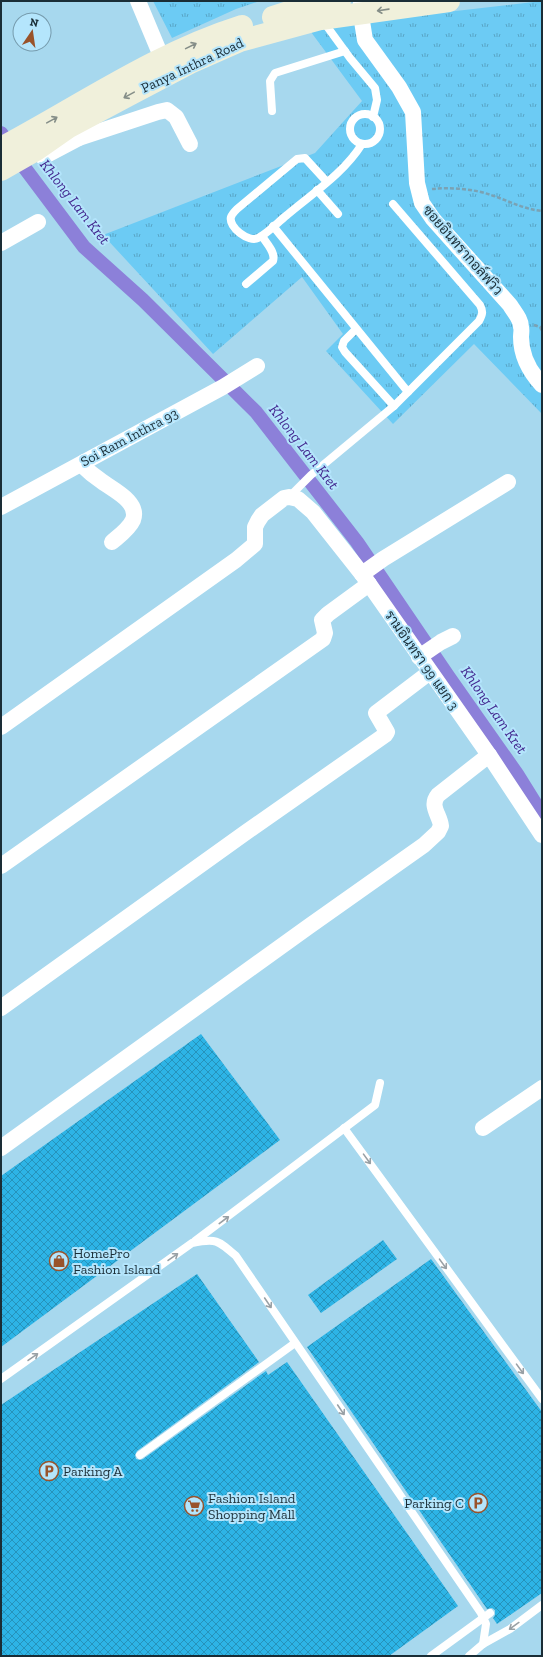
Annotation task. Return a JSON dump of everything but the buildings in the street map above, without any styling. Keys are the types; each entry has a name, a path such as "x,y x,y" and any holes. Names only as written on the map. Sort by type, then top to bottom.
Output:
{"main road":[{"name":"Panya Inthra Road","path":"316,12 340,1"},
{"name":"Panya Inthra Road","path":"22,150 74,133 212,36 316,12 361,7 449,1"},
{"name":"Panya Inthra Road","path":"1,170 22,150 134,74 166,67"}],"street":[{"path":"138,1 166,67"},
{"name":"ซอยอินทรากอล์ฟวิว","path":"361,7 365,40 399,87 413,112 414,140 419,190 422,203 433,219 510,305 518,318 521,327 521,338 525,356 532,374 542,384"},
{"path":"74,133 167,110 176,117 190,144"},
{"path":"1,243 38,222"},
{"name":"Soi Ram Inthra 93","path":"1,507 223,387 250,370"},
{"path":"84,462 83,466 90,473 126,498 134,515 133,521 112,542"},
{"path":"1,866 323,639 325,633 322,620 383,559 508,482"},
{"path":"1,727 236,560 255,544 255,527 262,515 291,494"},
{"name":"รามอินทรา 99 แยก 3","path":"291,494 313,512 366,575 423,655 430,672 489,755 542,835"},
{"path":"423,655 447,639"},
{"path":"1,1008 84,950 245,833 385,735 387,732 376,713 430,672"},
{"path":"1,1148 308,926 424,845 438,832 440,826 434,808 434,799 489,755"},
{"path":"483,1128 542,1088"}],"lane":[{"path":"316,12 375,88 377,93 376,107 373,117"},
{"path":"272,111 270,81 275,73 345,50"},
{"path":"364,114 373,117 379,126 379,133 375,139 369,143 362,144 356,141 351,135 350,128 352,121 357,116 364,114"},
{"path":"327,182 305,158 297,159 237,209 231,217 234,226 246,238 252,240 262,236 327,182 345,166 362,144"},
{"path":"317,190 338,214"},
{"path":"291,494 311,475 394,406 479,321 483,310 393,204"},
{"path":"273,226 408,392"},
{"path":"246,284 273,261 274,258 273,253 262,236"},
{"path":"356,329 344,341 342,347 394,406"},
{"path":"1,1379 192,1243 375,1105 380,1084"},
{"path":"344,1128 542,1399"},
{"path":"192,1243 208,1240 221,1242 236,1256 481,1613 486,1624 483,1644"},
{"path":"140,1455 295,1343"},
{"path":"469,1656 483,1644 510,1629 542,1605"},
{"path":"431,1656 490,1613"}],"path":[{"path":"419,190 444,188 472,191 489,194 527,209 542,211"}],"green space":[{"path":"153,1 260,1 236,9 172,38"},
{"path":"542,1 542,414 474,344 393,424 326,351 343,334 302,277 213,354 103,235 315,153 362,101 308,28"}],"waterway":[{"name":"Khlong Lam Kret","path":"1,133 21,163 84,247 143,300 256,412 357,542 517,774 542,814"}],"place":[{"name":"HomePro Fashion Island","path":"59,1261"},
{"name":"Parking A","path":"49,1471"},
{"name":"Parking C","path":"478,1503"},
{"name":"Fashion Island Shopping Mall","path":"194,1506"}]}
